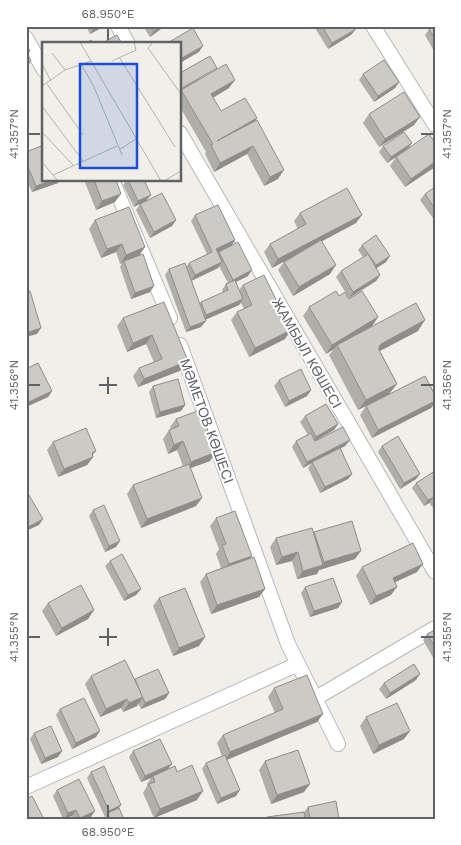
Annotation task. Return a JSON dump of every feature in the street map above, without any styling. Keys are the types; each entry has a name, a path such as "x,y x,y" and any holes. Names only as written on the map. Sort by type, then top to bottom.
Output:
{"street":[{"path":"118,26 127,42"},
{"path":"373,26 435,126"},
{"path":"26,38 42,66"},
{"name":"ЖАМБЫЛ КӨШЕСІ","path":"181,135 435,572"},
{"name":"МӘМЕТОВ КӨШЕСІ","path":"112,181 168,311 251,546 288,644 338,744"},
{"path":"316,698 435,628"},
{"path":"26,788 298,664"}],"building":[{"path":"151,26 160,26 154,31"},
{"path":"322,26 354,26 356,29 332,43"},
{"path":"435,26 435,39 429,29"},
{"path":"193,28 203,46 181,58 181,42 169,42"},
{"path":"117,35 121,42 105,42"},
{"path":"26,44 30,51 27,53 31,61 26,64"},
{"path":"210,56 217,68 182,88 181,72"},
{"path":"384,60 399,82 378,96 363,74"},
{"path":"226,64 235,80 211,94 221,111 245,98 257,118 217,141 257,120 284,170 270,177 253,146 220,163 211,145 213,144 181,90"},
{"path":"404,92 420,117 385,139 369,114"},
{"path":"404,132 412,143 391,157 383,146"},
{"path":"429,134 435,143 435,162 411,179 396,157"},
{"path":"42,146 42,181 50,181 36,186 26,162 26,152"},
{"path":"94,181 116,181 121,194 102,201"},
{"path":"128,181 144,181 151,195 138,201"},
{"path":"435,187 435,209 425,194"},
{"path":"347,188 362,215 278,259 270,244 306,224 300,213"},
{"path":"162,193 176,220 154,232 140,204"},
{"path":"218,205 235,240 216,249 222,262 195,275 189,263 212,252 195,215"},
{"path":"129,207 145,247 126,255 122,244 107,249 95,220"},
{"path":"376,235 390,256 376,265 362,245"},
{"path":"321,240 336,265 299,287 284,262"},
{"path":"238,242 252,270 233,280 219,252"},
{"path":"143,254 154,286 135,293 124,261"},
{"path":"368,254 380,275 353,292 341,271"},
{"path":"185,263 206,321 190,327 169,269"},
{"path":"264,275 291,330 255,348 237,312 252,305 243,285"},
{"path":"235,280 243,299 206,315 201,302 228,290 226,284"},
{"path":"30,291 41,328 26,333 26,292"},
{"path":"336,291 339,296 345,292 349,299 362,291 378,317 332,345 309,307"},
{"path":"164,302 188,361 144,379 139,368 162,359 152,335 133,343 123,318"},
{"path":"416,303 425,320 381,344 379,347 397,384 366,400 337,345"},
{"path":"38,363 52,391 29,402 26,397 26,369"},
{"path":"301,369 311,390 289,401 279,380"},
{"path":"425,376 435,395 435,401 378,430 366,406"},
{"path":"178,379 185,405 160,412 153,386"},
{"path":"326,404 338,424 316,437 305,416"},
{"path":"200,410 216,452 191,462 183,441 174,445 169,430 179,426 176,419"},
{"path":"343,427 350,440 307,462 296,441 311,433 315,441"},
{"path":"86,428 96,451 92,453 93,457 64,469 53,442"},
{"path":"398,436 420,474 404,483 382,446"},
{"path":"340,448 352,474 325,487 312,462"},
{"path":"189,464 202,498 147,519 133,485"},
{"path":"435,471 435,498 428,500 416,483"},
{"path":"26,490 43,519 26,528"},
{"path":"104,505 120,541 109,546 93,510"},
{"path":"235,511 252,556 229,564 222,545 226,544 216,518"},
{"path":"352,521 361,551 324,562 314,532"},
{"path":"312,528 323,565 303,571 298,552 282,557 276,538"},
{"path":"413,543 423,564 393,578 397,587 376,596 362,567"},
{"path":"122,554 141,589 128,595 110,561"},
{"path":"254,557 265,589 217,605 206,574"},
{"path":"333,578 342,602 314,611 305,587"},
{"path":"81,585 94,610 62,628 48,603"},
{"path":"185,588 205,637 179,648 159,598"},
{"path":"435,630 435,647 427,634"},
{"path":"125,660 143,697 129,703 127,699 106,709 91,676"},
{"path":"414,664 420,674 390,693 384,683"},
{"path":"158,669 169,693 145,703 135,679"},
{"path":"307,675 323,714 230,752 223,735 283,709 274,688"},
{"path":"84,698 100,731 76,743 60,709"},
{"path":"397,703 410,731 379,745 366,717"},
{"path":"51,726 62,751 45,758 34,733"},
{"path":"160,739 172,764 145,776 133,751"},
{"path":"298,750 310,784 277,795 265,761"},
{"path":"225,755 240,790 221,798 206,763"},
{"path":"192,765 203,791 160,809 149,784 155,782 153,776 175,766 177,772"},
{"path":"104,766 121,805 109,811 91,772"},
{"path":"79,779 95,811 80,818 76,810 68,813 57,790"},
{"path":"32,796 44,819 26,819 26,799"},
{"path":"336,801 339,819 310,819 308,807"},
{"path":"119,808 124,819 110,819 108,813"},
{"path":"304,812 305,819 267,819 267,817"}]}
